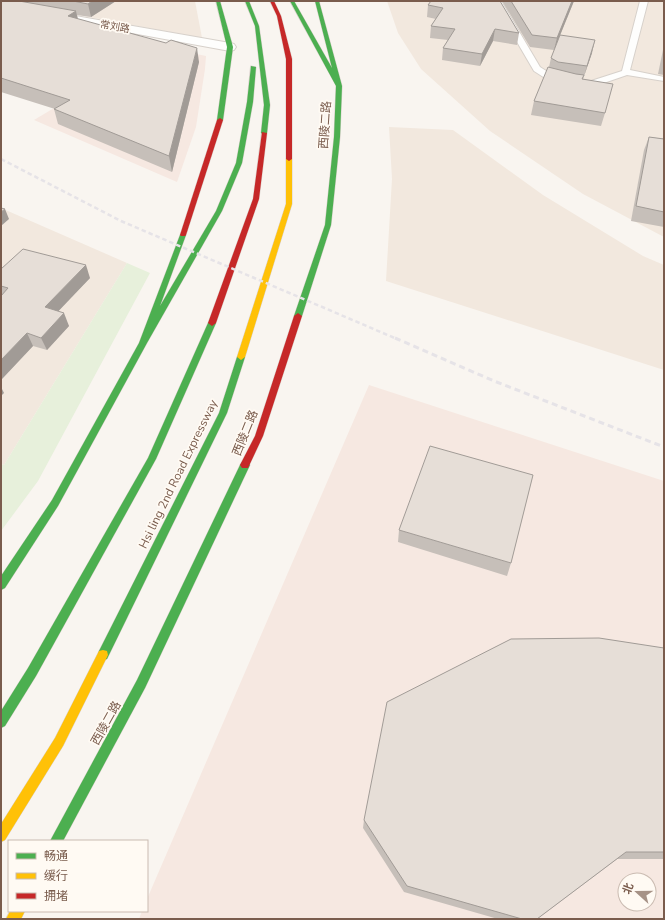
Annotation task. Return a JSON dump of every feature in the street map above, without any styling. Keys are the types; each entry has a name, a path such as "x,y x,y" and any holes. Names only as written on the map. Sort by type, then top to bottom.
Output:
{"main road":[{"path":"144,343 179,248 219,126 230,47 218,1"},
{"path":"1,722 32,672 152,459 209,330 256,199 267,105 257,26 247,1"},
{"name":"Hsi ling 2nd Road Expressway","path":"1,836 59,742 224,412 289,204 289,59 279,16 272,1"},
{"path":"292,1 339,86"},
{"name":"西陵二路","path":"57,840 141,684 259,436 328,225 337,137 339,86 317,1"},
{"path":"1,586 55,503 219,211 239,163 250,102 257,26"}],"street":[{"name":"常刘路","path":"1,6 230,47"}],"lane":[{"path":"497,1 537,69 551,78 573,83 592,84 626,72 664,79"},
{"path":"626,72 644,1"}],"shaded area":[{"path":"3,1 195,1 202,38"},
{"path":"387,1 664,1 664,237 583,194 490,131 421,69 398,33"},
{"path":"158,46 206,56 196,127 177,182 34,120"},
{"path":"389,127 453,130 543,195 643,256 664,265 664,370 386,281 392,179"},
{"path":"1,208 127,263 4,465 1,464"},
{"path":"369,385 664,481 664,919 139,919 142,912 148,912 148,897"}],"green space":[{"path":"127,263 150,273 38,481 1,531 1,464 4,465"}],"building":[{"path":"1,1 19,1 76,11 68,16 166,43 171,40 197,48 169,156 54,109 70,100 1,78"},
{"path":"73,1 92,1 88,4"},
{"path":"431,1 500,1 519,33 495,29 482,54 443,48 455,29 431,26 443,8 428,5"},
{"path":"511,1 572,1 557,38 532,35"},
{"path":"560,35 595,40 587,66 558,62 551,58"},
{"path":"548,67 584,75 582,79 613,84 605,113 534,101"},
{"path":"649,137 664,139 664,212 636,206"},
{"path":"23,249 86,265 45,307 64,313 41,338 27,333 1,360 1,296 8,288 1,286 1,269"},
{"path":"430,446 533,475 511,563 399,530"},
{"path":"599,638 664,648 664,852 626,852 537,919 522,919 407,886 364,820 387,702 511,639"}],"railway":[{"path":"1,159 121,221 397,339"},
{"path":"395,338 494,381 664,447"}],"traffic: fast":[{"path":"218,1 230,47 220,120"},
{"path":"247,1 257,26 267,105 264,133"},
{"path":"292,1 339,86"},
{"path":"298,316 328,225 337,137 339,86 317,1"},
{"path":"143,343 219,211 239,163 250,102 253,67"},
{"path":"1,585 55,503 143,343 183,235"},
{"path":"1,722 32,672 152,459 212,323"},
{"path":"103,655 223,413 241,357"},
{"path":"57,840 141,684 245,465"}],"traffic: slow":[{"path":"241,357 289,204 289,159"},
{"path":"1,836 59,742 103,655"},
{"path":"13,919 17,912"}],"traffic: jam":[{"path":"272,1 279,16 289,59 289,159"},
{"path":"183,235 220,120"},
{"path":"212,323 256,199 264,133"},
{"path":"245,465 259,436 298,316"}]}
